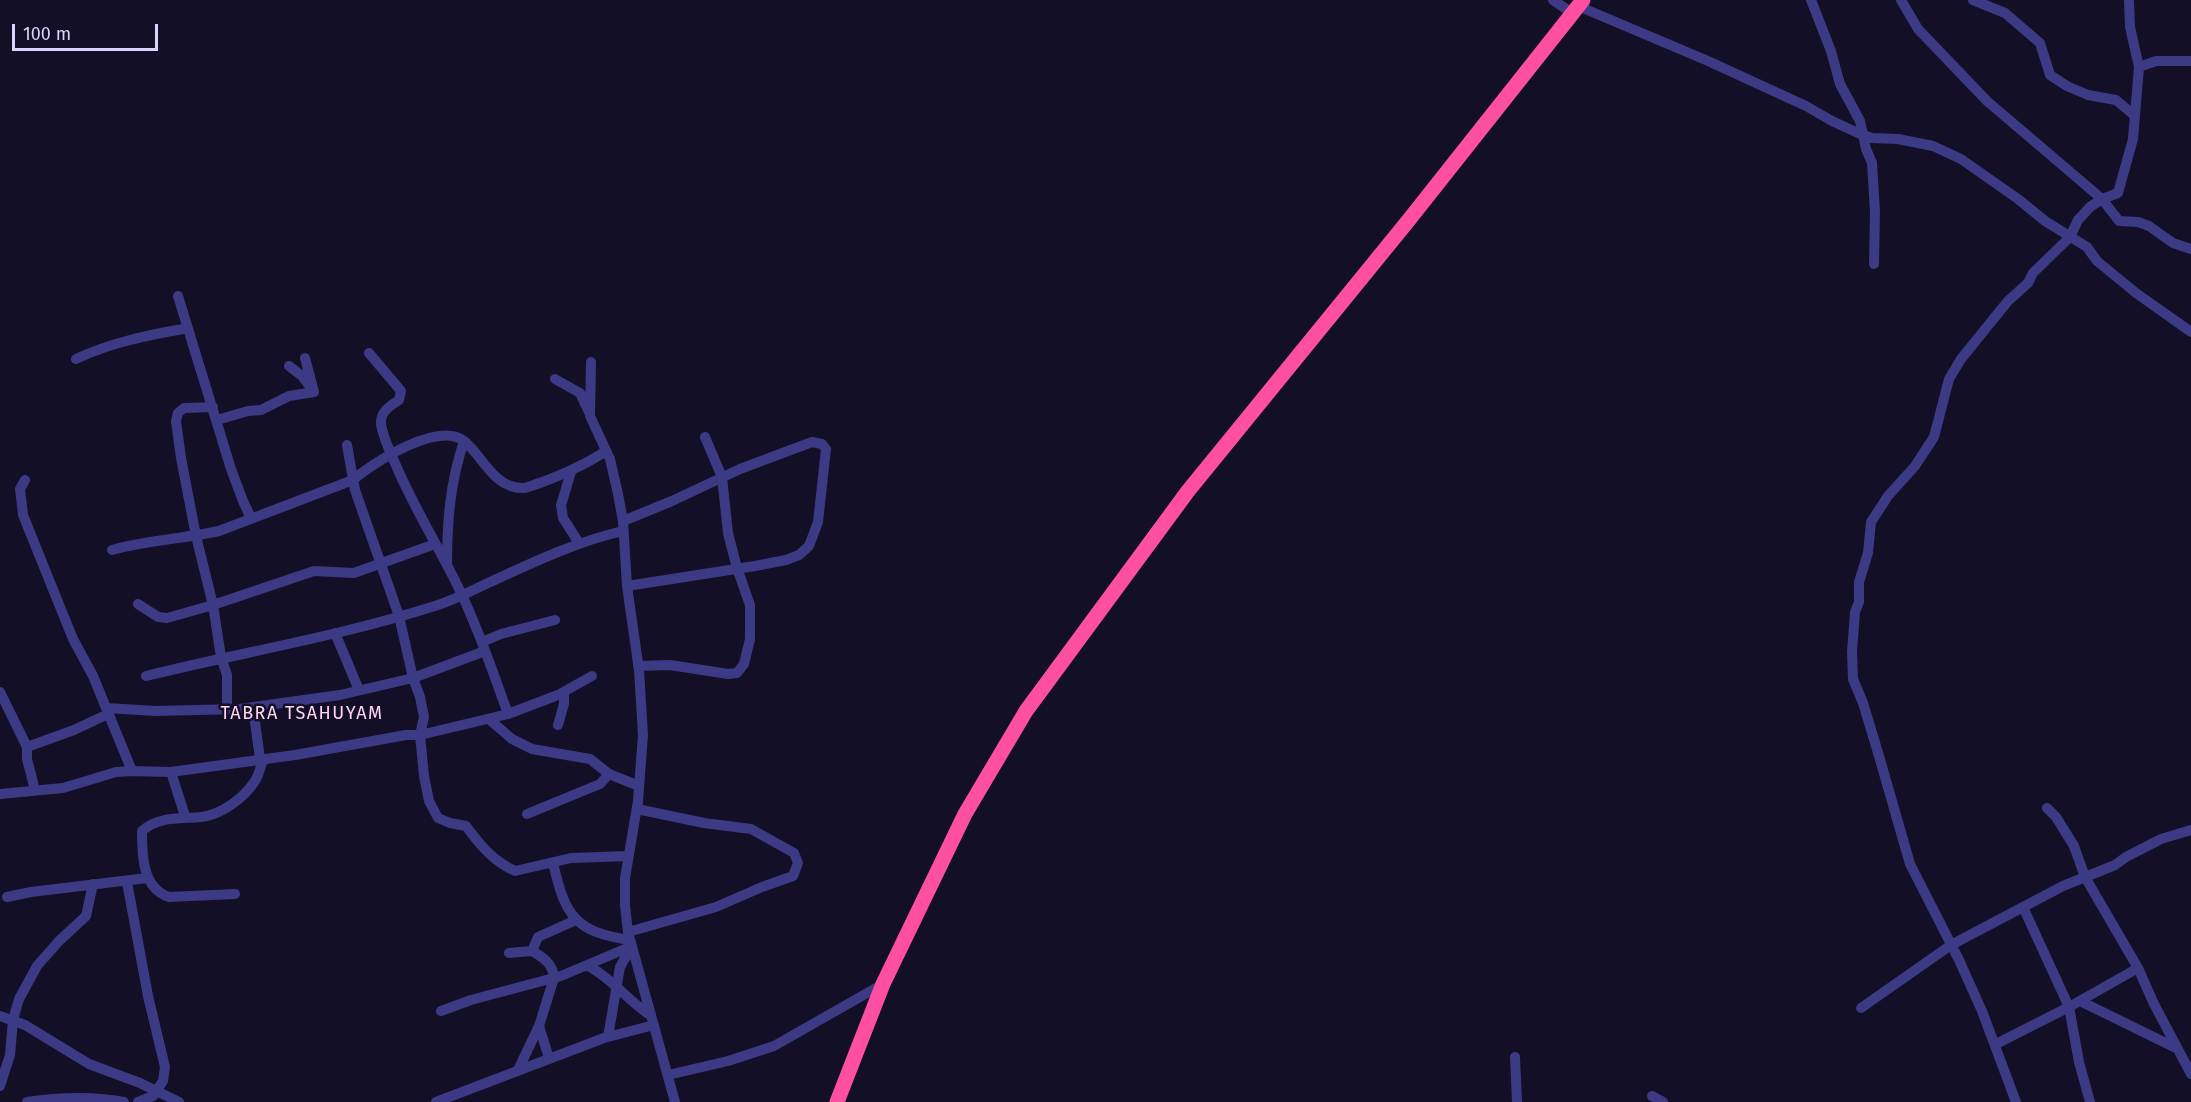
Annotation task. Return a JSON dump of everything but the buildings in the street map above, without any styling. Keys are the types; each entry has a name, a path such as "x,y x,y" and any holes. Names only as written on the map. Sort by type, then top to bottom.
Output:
{"highway":[{"path":"837,1102 883,984 965,814 1026,711 1188,491 1408,221 1578,6"}],"street":[{"path":"1553,0 1578,6 1708,61 1872,138 1898,139 1933,146 1952,155 1996,183 2045,221 2087,247 2097,261 2136,293 2191,332"},
{"path":"1811,0 1832,51 1840,84 1855,110 1872,163 1875,212 1874,264"},
{"path":"1901,0 1918,29 1988,101 2102,199 2119,221 2138,222 2149,226 2173,243 2191,249"},
{"path":"1973,0 2005,13 2040,43 2050,75 2067,86 2088,95 2116,100 2136,116"},
{"path":"2016,1102 1982,1011 1910,864 1863,703 1853,679 1852,652 1859,582 1868,553 1871,522 1888,496 1915,466 1934,437 1949,379 1970,345 2008,301 2028,282 2033,273 2070,237 2078,220 2090,207 2118,193 2133,139 2139,67 2130,27 2129,0"},
{"path":"2139,67 2156,62 2191,61"},
{"path":"178,296 235,480 251,519"},
{"path":"76,359 99,348 142,336 188,328"},
{"path":"369,353 401,391 399,400 384,411 381,417 391,455 410,498 462,597 508,714"},
{"path":"305,358 314,392"},
{"path":"590,416 591,362"},
{"path":"289,366 302,376 314,392"},
{"path":"555,379 580,393 610,459 623,526 627,586 639,666 643,735 637,809 625,878 625,906 630,939 675,1102"},
{"path":"217,420 248,411 261,410 290,396 314,392"},
{"path":"213,407 184,408 178,412 176,421 180,458 227,675 227,710"},
{"path":"112,550 138,542 196,536 219,531 353,480 391,455 437,435 453,435 464,441 498,478 507,484 523,488 571,472 606,451"},
{"path":"639,666 670,665 728,674 737,673 744,664 750,639 750,605 728,533 722,477 705,438"},
{"path":"447,565 448,515 456,465 464,441"},
{"path":"146,676 335,633 462,597 484,584 623,526 722,477 812,442 822,444 826,449 818,522 809,546 799,555 786,560 627,586"},
{"path":"347,445 355,490 399,616 413,678 420,697 424,717 420,735 424,776 429,801 438,818 466,826 495,860 515,871 571,858 629,856"},
{"path":"571,472 561,505 563,518 579,543"},
{"path":"24,480 20,489 23,515 73,639 93,676 132,771"},
{"path":"138,604 158,617 167,618 314,571 354,573 380,566 435,544"},
{"path":"27,747 74,730 107,711 227,710 340,695 413,678 483,646 501,634 555,620"},
{"path":"335,633 359,690"},
{"path":"0,794 63,788 116,772 171,772 405,735 420,735 508,714 564,692 592,676"},
{"path":"0,692 27,747 27,759 36,790"},
{"path":"558,725 564,705 564,692"},
{"path":"235,894 169,897 159,894 147,878 142,831 149,824 185,816 216,814 254,783 261,759 253,706"},
{"path":"490,720 512,739 532,749 590,759 609,774 639,786"},
{"path":"171,772 185,816"},
{"path":"526,814 600,784 609,774"},
{"path":"2047,808 2056,817 2074,846 2085,877 2139,968 2176,1048 2191,1074"},
{"path":"441,1011 588,966 630,939 793,876 798,863 795,853 751,829 637,809"},
{"path":"1862,1008 1951,945 2023,907 2115,865 2126,856 2161,839 2191,830"},
{"path":"553,863 559,890 571,915 576,920 586,928 609,937 630,939"},
{"path":"7,897 147,878"},
{"path":"127,882 148,996 165,1067 163,1081 153,1096 138,1102"},
{"path":"0,1086 10,1055 13,1020 19,999 37,966 86,916 93,884"},
{"path":"2023,907 2069,1008 2079,1062 2090,1102"},
{"path":"532,951 538,937 576,920"},
{"path":"608,1037 620,967 630,939"},
{"path":"508,953 532,951 548,963 554,972 539,1026 518,1070"},
{"path":"588,966 601,972 652,1020"},
{"path":"1996,1044 2069,1008 2139,968"},
{"path":"668,1074 728,1061 774,1046 883,984"},
{"path":"2080,1001 2176,1048"},
{"path":"0,1016 25,1024 89,1064 179,1102"},
{"path":"436,1102 652,1020"},
{"path":"539,1026 549,1058"},
{"path":"1515,1058 1517,1102"},
{"path":"27,1102 79,1096 124,1102"},
{"path":"1652,1096 1663,1102"}],"district":[{"name":"TABRA TSAHUYAM","path":"302,714"}]}
